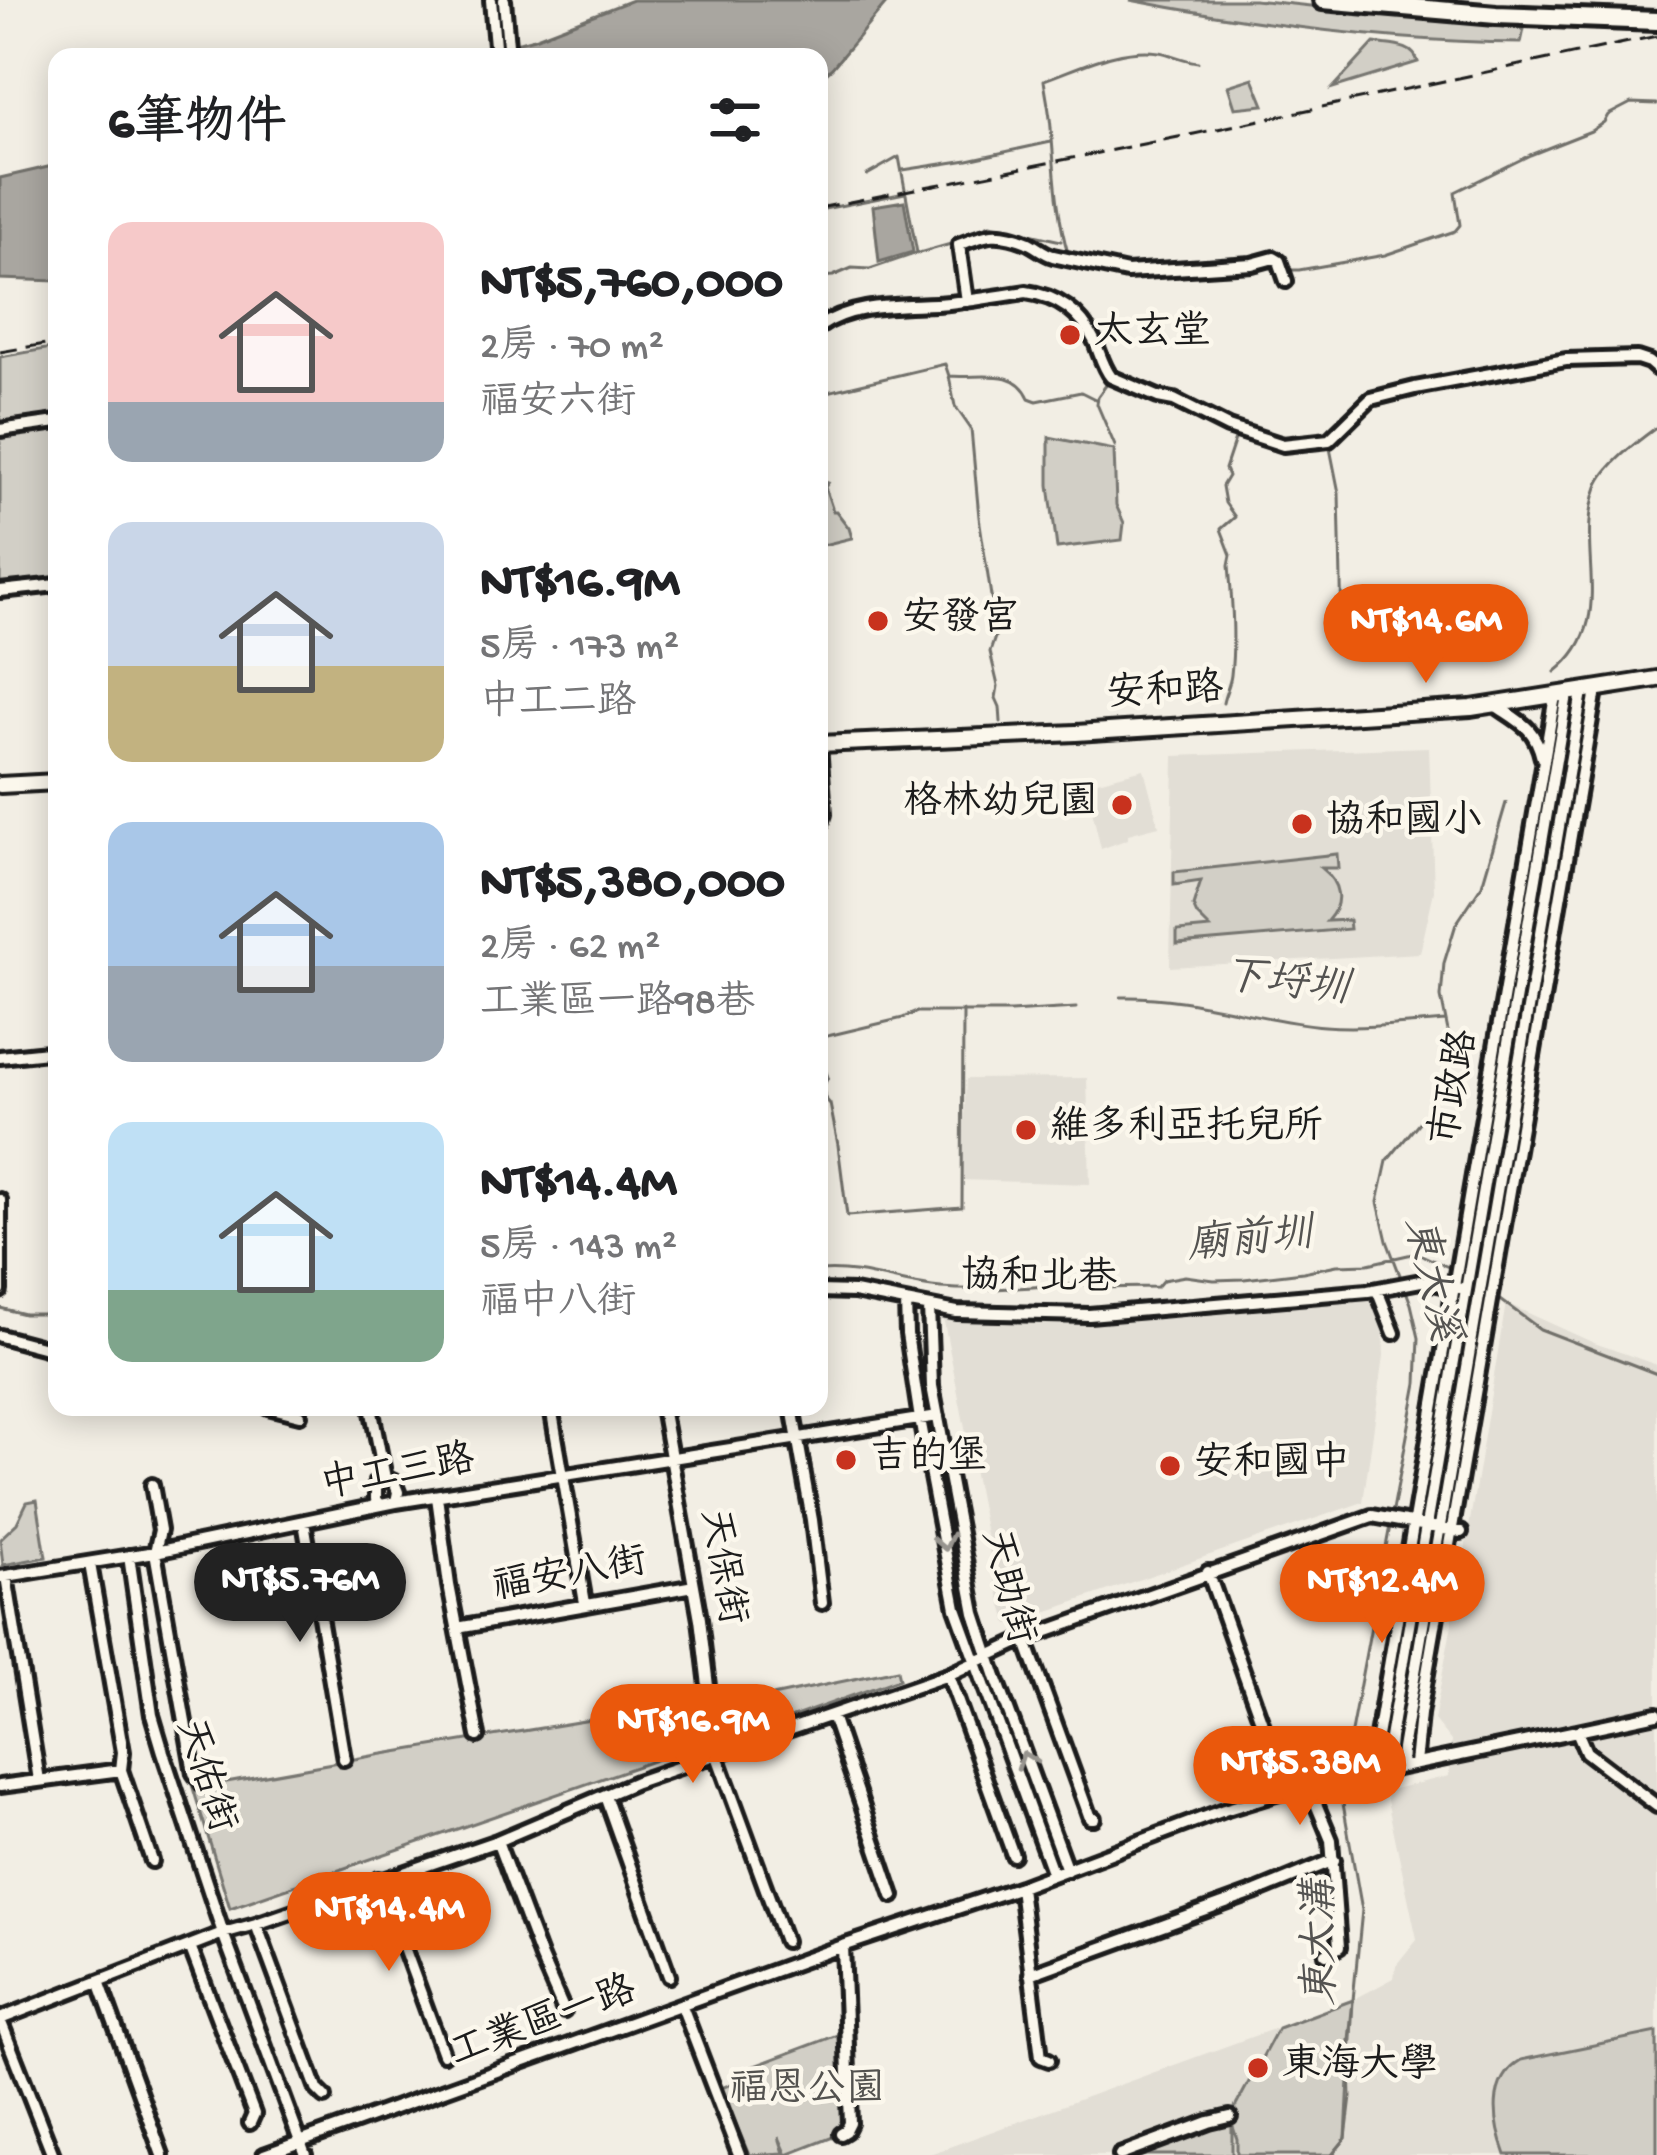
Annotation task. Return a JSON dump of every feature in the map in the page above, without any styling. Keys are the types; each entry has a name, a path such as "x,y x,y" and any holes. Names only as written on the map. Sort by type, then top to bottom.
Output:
{"highway":[{"path":"1323,0 1496,15 1657,21"}],"main road":[{"name":"安和路","path":"828,745 1495,705 1657,680"},
{"path":"0,785 48,782"}],"street":[{"path":"491,0 495,48"},
{"path":"504,0 508,48"},
{"path":"967,301 958,245 988,233 1030,243 1053,256 1127,272 1252,265 1274,258 1286,281"},
{"path":"828,322 843,313 901,304 1026,292 1054,299 1082,319 1111,377 1283,445 1329,440 1371,399 1415,388 1566,360 1637,358 1657,369"},
{"path":"0,430 48,423"},
{"path":"0,591 48,586"},
{"name":"市政路","path":"1479,1292 1544,766 1575,693"},
{"name":"市政路","path":"1388,1770 1390,1738 1439,1527 1575,693"},
{"name":"市政路","path":"1415,1764 1439,1527 1575,693"},
{"path":"1495,705 1532,731 1544,766"},
{"path":"0,1057 48,1052"},
{"path":"0,1200 0,1292"},
{"name":"協和北巷","path":"828,1291 957,1312 1089,1315 1416,1282 1479,1292"},
{"path":"1382,1289 1394,1334"},
{"name":"天助街","path":"906,1302 920,1419 956,1608 1060,1872"},
{"name":"天助街","path":"929,1307 932,1386 975,1613 1060,1872"},
{"path":"0,1336 48,1349"},
{"path":"373,1416 385,1478"},
{"path":"552,1416 585,1604"},
{"name":"天保街","path":"664,1416 700,1619 716,1753 784,1942"},
{"path":"793,1416 822,1603"},
{"name":"中工三路","path":"3,1576 155,1552 396,1502 938,1416"},
{"path":"380,1505 376,1482 385,1478 394,1482 396,1502"},
{"path":"152,1485 160,1529 155,1552 194,1773 203,1785"},
{"path":"437,1498 478,1736"},
{"path":"52,2155 0,2020 223,1933 496,1840 636,1782 948,1675 1025,1639 1372,1516 1439,1527"},
{"path":"304,1522 344,1759"},
{"name":"天佑街","path":"129,1556 152,1715 223,1933 302,2148"},
{"path":"90,1564 122,1752 121,1770 152,1861"},
{"path":"1208,1573 1273,1754"},
{"path":"3,1576 39,1780"},
{"name":"福安八街","path":"457,1628 694,1586"},
{"path":"1025,1639 1084,1804 1094,1818"},
{"path":"948,1675 1013,1855"},
{"path":"1388,1770 1657,1714"},
{"path":"832,1716 893,1896"},
{"path":"1577,1731 1586,1753 1657,1806"},
{"path":"0,1786 121,1770"},
{"name":"工業區一路","path":"264,2155 302,2148 1224,1810 1388,1770"},
{"path":"1314,1785 1334,1860 1339,1947 1326,1954"},
{"path":"605,1796 669,1976"},
{"path":"496,1840 564,2011"},
{"path":"1030,1974 1334,1860"},
{"path":"379,1879 443,2054"},
{"path":"1020,1887 1041,2056 1049,2060"},
{"path":"256,1924 317,2089 326,2097"},
{"path":"190,1946 254,2114 250,2123"},
{"path":"841,2134 850,2123 843,1946"},
{"path":"99,1981 162,2155"},
{"path":"682,2006 739,2155"},
{"path":"1120,2155 1230,2117"}],"shaded area":[{"path":"632,0 889,0 828,71 828,48 497,48"},
{"path":"48,167 48,281 0,279 0,178"},
{"path":"904,201 913,252 879,262 873,206"},
{"name":"協和國小","path":"1429,747 1434,891 1420,953 1170,967 1174,756"},
{"name":"格林幼兒園","path":"1144,769 1159,826 1128,834 1128,839 1101,849 1086,784"},
{"name":"維多利亞托兒所","path":"1087,1078 1090,1184 961,1180 966,1079"},
{"name":"安和國中","path":"1365,1297 1375,1306 1383,1326 1384,1356 1363,1502 1008,1625 943,1317 1089,1315"},
{"path":"1506,1303 1657,1365 1657,2155 927,2155 1353,2000 1394,1978 1396,1965 1417,1939 1385,1791 1449,1776 1451,1741 1434,1720"}],"green space":[{"path":"1130,0 1254,0 1524,29 1521,43 1374,36"},
{"path":"1374,43 1406,49 1418,62 1333,88"},
{"path":"1253,78 1264,105 1235,108 1228,86"},
{"path":"48,349 48,422 0,429 0,357"},
{"path":"48,427 48,581 0,587 0,435"},
{"path":"1049,437 1114,450 1122,540 1057,548"},
{"path":"828,496 833,511 852,538 828,544"},
{"path":"1337,854 1338,868 1321,868 1338,893 1327,921 1349,920 1350,929 1177,944 1177,931 1210,928 1193,906 1201,881 1174,885 1174,872"},
{"path":"37,1500 46,1557 3,1565 0,1539 17,1523 27,1502"},
{"path":"897,1670 899,1679 762,1728 758,1699"},
{"path":"706,1701 710,1741 230,1908 193,1788 377,1755"},
{"path":"1353,2000 1346,2138 1332,2155 1237,2155 1232,2124 1232,2155 1125,2155 1230,2117 1278,2028"},
{"name":"福恩公園","path":"845,2032 850,2123 841,2134 787,2155 779,2137 784,2153 749,2155 721,2088 755,2075 752,2067"},
{"path":"1657,2032 1657,2155 1506,2155 1498,2129 1498,2090 1521,2060"}],"waterway":[{"path":"1068,253 1044,80 1129,52 1159,52 1198,62"},
{"path":"1281,253 1288,270 1299,270 1385,255 1455,231 1460,225 1455,192 1591,131 1631,103 1657,104"},
{"path":"903,170 1051,142"},
{"path":"828,276 917,253 899,157 867,175"},
{"path":"828,208 905,193"},
{"path":"919,253 958,242 990,225 1061,241"},
{"path":"828,392 945,364 949,376 1015,381 1037,401 1081,392 1097,400"},
{"path":"949,376 955,406 971,429 994,616 990,652 1001,722"},
{"path":"1110,380 1097,404 1115,446"},
{"name":"東大溪","path":"1555,672 1586,631 1591,608 1589,536 1597,487 1614,462 1657,427"},
{"path":"1223,703 1231,675 1233,634 1231,555 1221,529 1235,517 1225,503 1222,486 1236,436"},
{"path":"1329,443 1339,493 1342,626"},
{"name":"東大溪","path":"1332,2155 1346,2138 1351,2097 1349,2040 1362,1910 1342,1798 1417,1383 1419,1338 1378,1202 1387,1161 1430,1109 1446,1073 1448,1031 1441,997 1444,963 1456,924 1482,885 1506,803"},
{"name":"下埒圳","path":"1121,997 1172,1000 1324,1026 1446,1021"},
{"path":"828,1036 917,1012 1076,1008"},
{"path":"828,1102 847,1216 962,1207 963,1011"},
{"name":"廟前圳","path":"828,1271 960,1289 1093,1284 1093,1288 1157,1287 1163,1280 1185,1276 1244,1279 1417,1253 1466,1275"},
{"name":"廟前圳","path":"1498,1298 1540,1329 1657,1374"},
{"name":"廟前圳","path":"0,1308 48,1314"}],"railway":[{"path":"828,206 1657,36"},
{"path":"0,352 48,344"}],"place":[{"name":"太玄堂","path":"1070,335"},
{"name":"安發宮","path":"878,621"},
{"name":"格林幼兒園","path":"1122,805"},
{"name":"協和國小","path":"1302,824"},
{"name":"維多利亞托兒所","path":"1026,1130"},
{"name":"吉的堡","path":"846,1460"},
{"name":"安和國中","path":"1170,1466"},
{"name":"東海大學","path":"1258,2068"}],"water label":[{"name":"東大溝","path":"1324,1943"}]}
